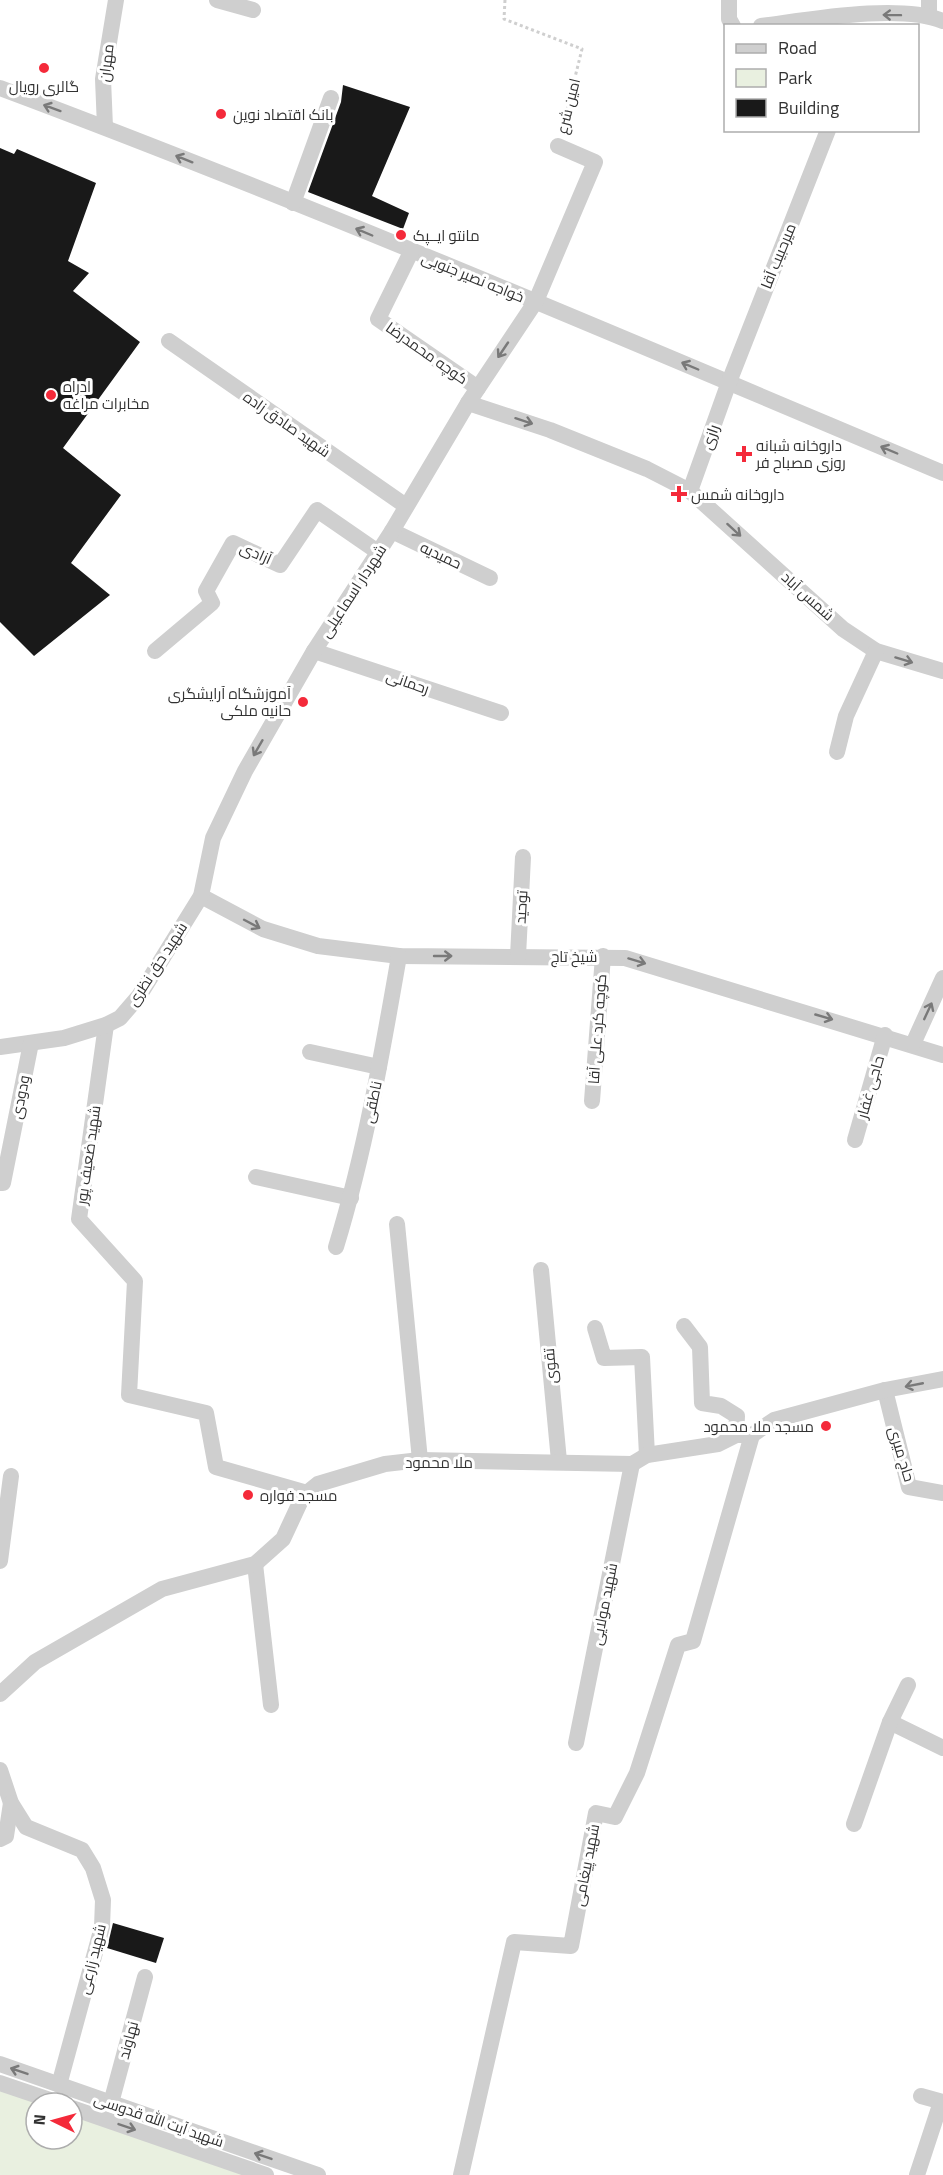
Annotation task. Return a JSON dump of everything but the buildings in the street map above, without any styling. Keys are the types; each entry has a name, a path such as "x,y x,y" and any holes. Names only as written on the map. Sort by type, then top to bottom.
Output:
{"street":[{"name":"مهران","path":"105,127 103,79 116,0"},
{"path":"218,0 253,10"},
{"path":"729,0 729,19 732,24"},
{"path":"775,24 853,13 934,12"},
{"name":"خواجه نصیر جنوبی","path":"0,88 105,127 536,301 943,473"},
{"path":"294,203 331,98"},
{"name":"میرحبیب آقا","path":"729,382 827,132"},
{"name":"امین شرع","path":"536,301 595,162 558,146"},
{"name":"کوچه محمدرضا","path":"411,252 378,319 478,388"},
{"name":"شهردار اسماعیلی","path":"201,896 213,838 245,771 314,651 392,531 468,403 536,301"},
{"name":"شهید صادق زاده","path":"169,341 406,506"},
{"name":"رازی","path":"690,491 729,382"},
{"name":"شمس آباد","path":"468,403 550,430 647,469 690,491 843,629 876,651 943,671"},
{"name":"آزادی","path":"155,651 212,603 206,591 233,543 280,565 317,510 378,552"},
{"name":"حمیدیه","path":"392,531 490,578"},
{"name":"رحمانی","path":"314,651 501,713"},
{"path":"837,752 846,716 876,651"},
{"name":"توحید","path":"518,956 523,858"},
{"name":"شیخ تاج","path":"201,896 263,929 307,943 399,956 626,958 885,1035 943,1055"},
{"name":"شهید حق نظری","path":"1,1042 31,1043 64,1038 106,1025 120,1018 139,996 201,896"},
{"name":"ناطقی","path":"336,1247 351,1198 379,1067 399,956"},
{"name":"کوچه کرد علی آقا","path":"592,1101 603,956"},
{"path":"913,1044 943,978"},
{"name":"شهید ضعیف پور","path":"106,1025 79,1219 135,1281 129,1395 206,1413 216,1467 307,1493"},
{"name":"حاجی غفار","path":"855,1140 885,1035"},
{"name":"ودودی","path":"0,1183 3,1183 31,1043"},
{"path":"310,1052 379,1067"},
{"path":"256,1177 351,1198"},
{"path":"397,1224 420,1460"},
{"name":"تقوی","path":"541,1270 559,1461"},
{"path":"684,1326 700,1347 702,1403 720,1406 737,1416 744,1435"},
{"path":"596,1328 604,1358 642,1357 647,1455"},
{"path":"632,1464 647,1455 717,1444 744,1435 774,1420 885,1390 943,1379"},
{"name":"حاج میری","path":"885,1390 909,1487 943,1493"},
{"name":"شهید پیغامی","path":"461,2175 514,1942 571,1946 596,1813 615,1816 637,1773 678,1645 693,1641 744,1435"},
{"name":"ملا محمود","path":"307,1493 318,1484 329,1480 386,1464 420,1460 632,1464"},
{"name":"شهید مولایی","path":"576,1743 632,1464"},
{"path":"0,1561 10,1476"},
{"path":"0,1694 35,1662 162,1589 255,1564 283,1539 303,1496 307,1493"},
{"path":"255,1564 271,1705"},
{"path":"854,1824 890,1722 908,1685"},
{"path":"890,1722 943,1748"},
{"name":"شهید زارعی","path":"0,1770 12,1803 26,1827 82,1850 93,1868 103,1900 102,1927 59,2085"},
{"path":"0,1839 6,1836 9,1829 12,1803"},
{"name":"نهاوند","path":"111,2103 145,1977"},
{"name":"شهید آیت الله قدوسی","path":"0,2064 318,2175"},
{"path":"0,2083 24,2091"},
{"path":"917,2175 942,2102 921,2096"},
{"name":"شهید آیت الله قدوسی","path":"84,2112 266,2175"}],"path":[{"name":"امین شرع","path":"505,0 504,19 582,49 558,146"}],"green space":[{"path":"0,2083 24,2096 24,2151 84,2151 84,2112 264,2175 0,2175"}],"place":[{"name":"گالری رویال","path":"44,68"},
{"name":"بانک اقتصاد نوین","path":"221,114"},
{"name":"مانتو ایــپک","path":"401,235"},
{"name":"ادراه مخابرات مراغه","path":"51,395"},
{"name":"داروخانه شبانه روزی مصباح فر","path":"744,454"},
{"name":"داروخانه شمس","path":"679,494"},
{"name":"آموزشگاه آرایشگری حانیه ملکی","path":"303,702"},
{"name":"مسجد ملا محمود","path":"826,1426"},
{"name":"مسجد فواره","path":"248,1495"}]}
